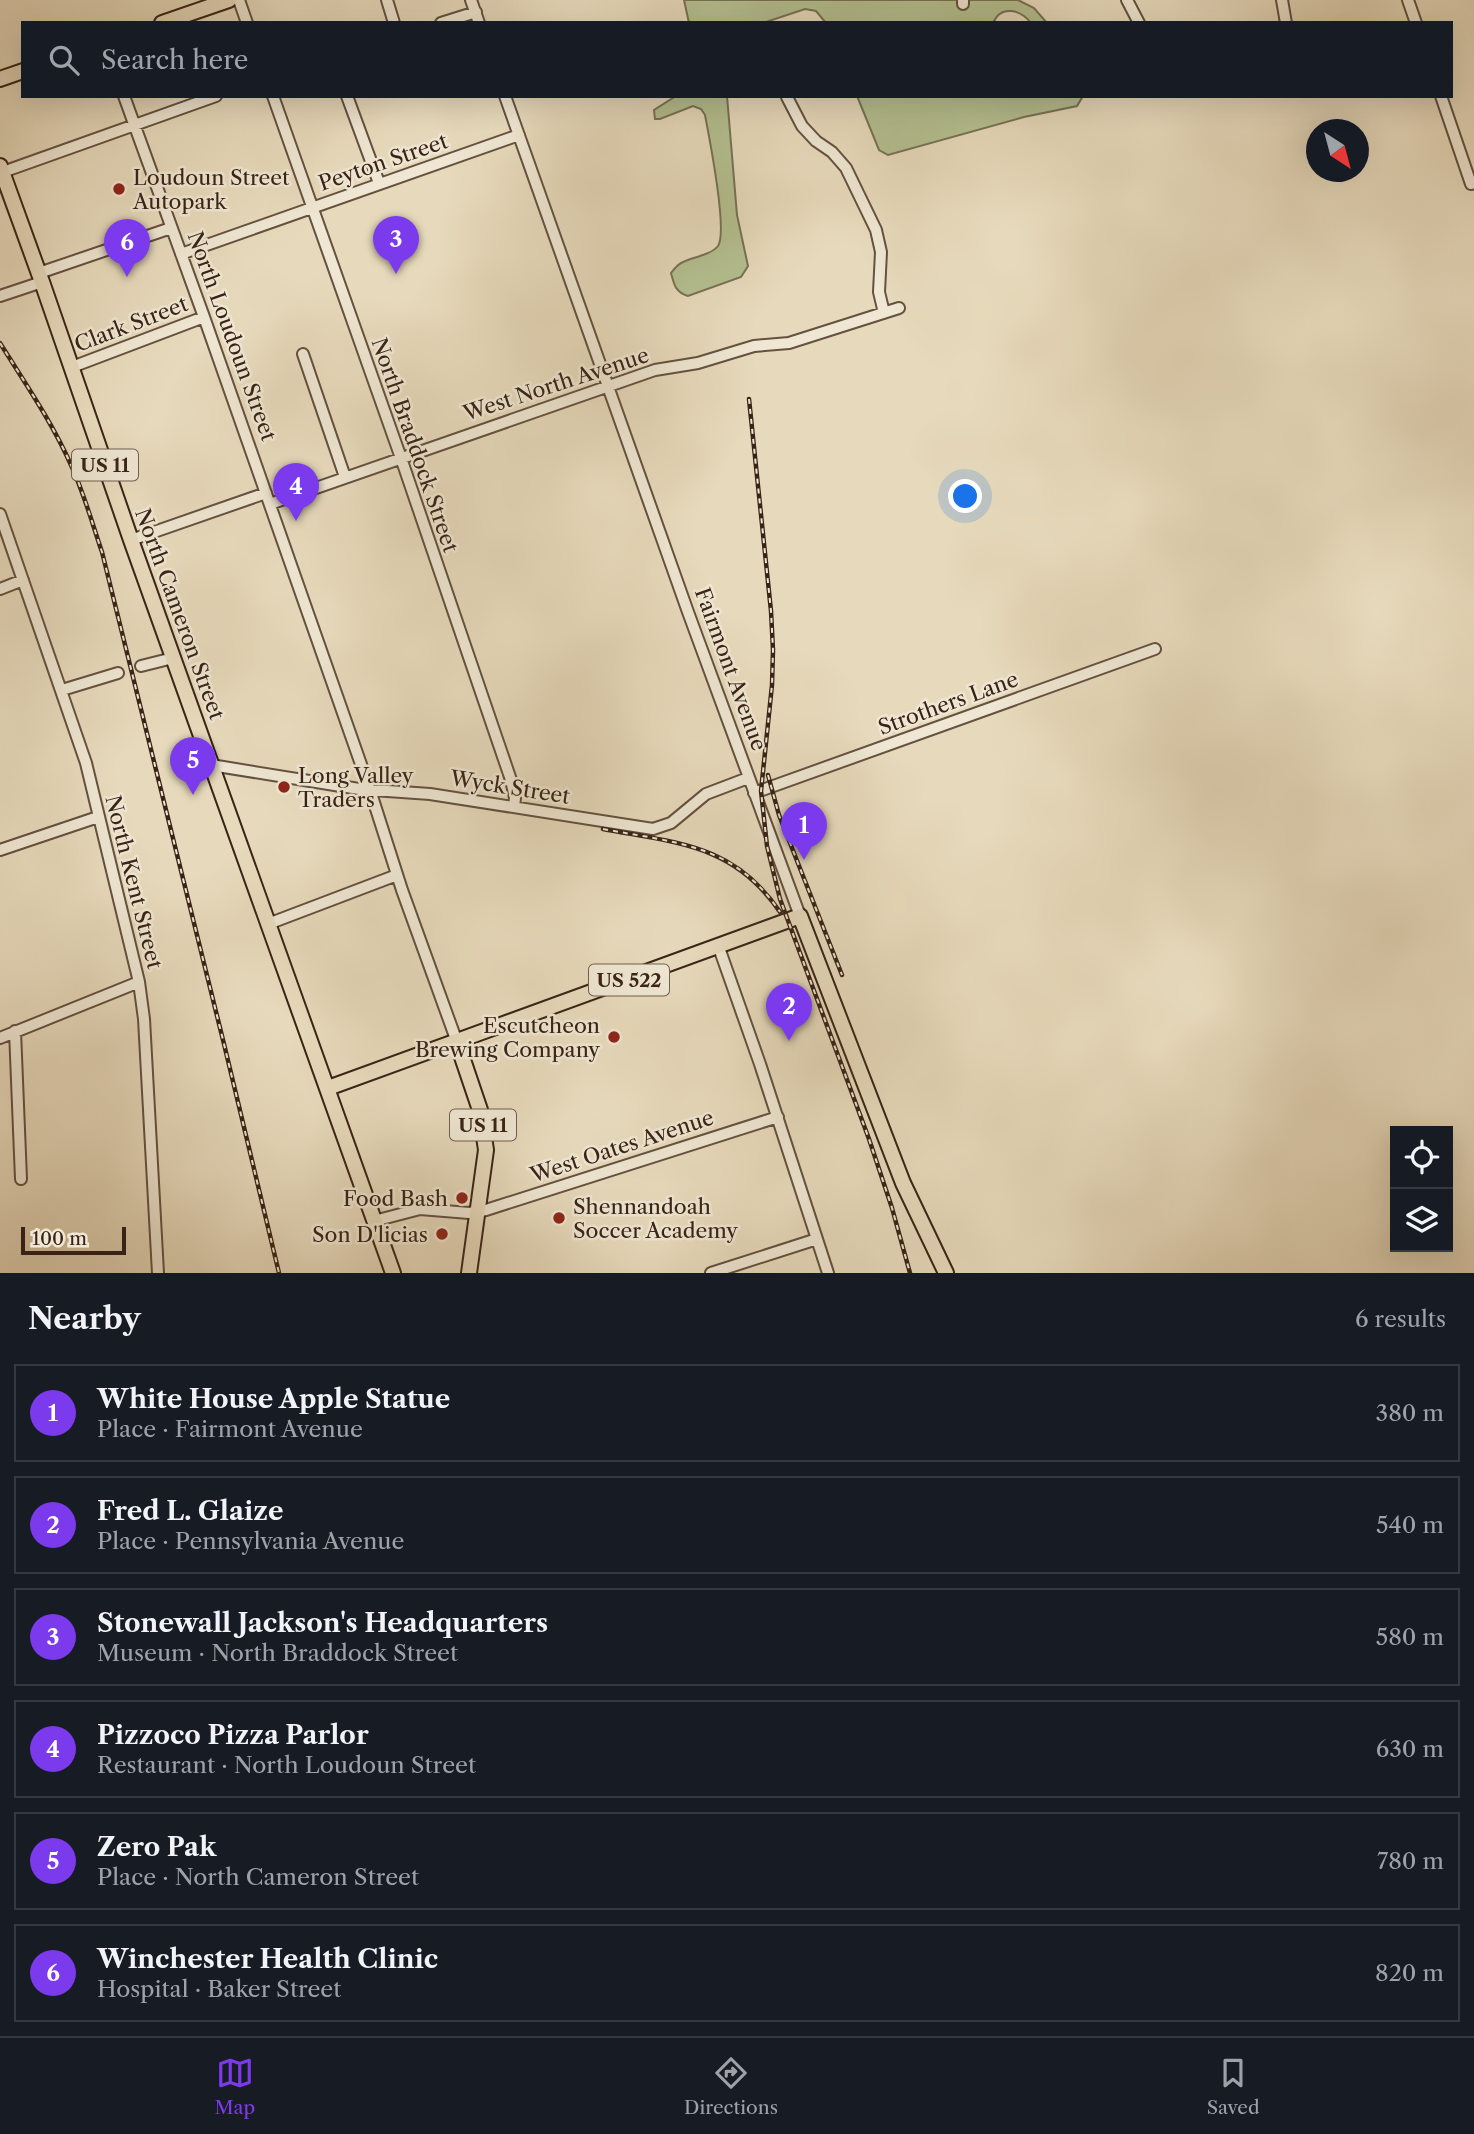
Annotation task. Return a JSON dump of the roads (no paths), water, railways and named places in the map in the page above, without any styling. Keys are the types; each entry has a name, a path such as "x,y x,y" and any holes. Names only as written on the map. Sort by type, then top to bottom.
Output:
{"main road":[{"path":"168,21 229,0"},
{"path":"0,79 21,72"},
{"name":"North Cameron Street","path":"1,170 393,1273"},
{"name":"US 522","path":"457,1042 800,916"},
{"name":"Fairmont Avenue","path":"800,916 902,1183 946,1273"},
{"path":"328,1088 457,1042"},
{"name":"North Loudoun Street","path":"457,1042 480,1110 485,1138 484,1170 469,1273"}],"street":[{"path":"239,0 246,21"},
{"path":"387,0 393,21"},
{"path":"455,21 477,18 471,0"},
{"path":"1127,0 1138,21"},
{"path":"1282,0 1286,21"},
{"path":"1408,0 1415,21"},
{"name":"North Loudoun Street","path":"125,98 204,317 457,1042"},
{"path":"1,170 210,98"},
{"name":"North Braddock Street","path":"274,98 511,780 514,807"},
{"path":"348,98 379,183"},
{"name":"Fairmont Avenue","path":"506,98 748,778 800,916"},
{"path":"788,98 802,126 846,168 876,230 881,251 879,292 884,313"},
{"path":"1442,98 1471,184"},
{"name":"Peyton Street","path":"181,254 519,135"},
{"path":"0,296 41,277 171,228"},
{"name":"West North Avenue","path":"131,540 345,477 655,370 698,363 754,346 789,343 899,308"},
{"name":"Clark Street","path":"72,367 204,317"},
{"path":"303,354 345,477"},
{"name":"North Kent Street","path":"0,514 86,763 139,982 144,1019 158,1273"},
{"path":"0,589 23,580"},
{"name":"Strothers Lane","path":"754,793 1156,649"},
{"path":"141,666 173,657"},
{"path":"62,690 118,673"},
{"name":"Wyck Street","path":"211,765 370,790 430,794 653,829 671,823 711,791 748,778"},
{"path":"0,850 98,817"},
{"path":"268,924 397,875"},
{"path":"718,945 778,1117 828,1273"},
{"path":"0,1038 139,982"},
{"path":"15,1031 21,1179"},
{"name":"West Oates Avenue","path":"477,1212 778,1117"},
{"path":"374,1221 420,1209 477,1212"},
{"path":"711,1273 817,1239"}],"railway":[{"path":"0,343 64,449 80,486 102,552 279,1273"},
{"path":"749,399 773,650 761,791 767,846 780,899 869,1139 910,1273"},
{"path":"768,775 779,815 842,975"},
{"path":"603,829 702,850 743,872 762,889 780,912"}],"place":[{"name":"Loudoun Street Autopark","path":"119,189"},
{"name":"Stonewall Jackson's Headquarters","path":"396,274"},
{"name":"Winchester Health Clinic","path":"127,277"},
{"name":"Pizzoco Pizza Parlor","path":"296,521"},
{"name":"Long Valley Traders","path":"284,787"},
{"name":"Zero Pak","path":"193,795"},
{"name":"White House Apple Statue","path":"804,860"},
{"name":"Escutcheon Brewing Company","path":"614,1037"},
{"name":"Fred L. Glaize","path":"789,1041"},
{"name":"Food Bash","path":"462,1198"},
{"name":"Shennandoah Soccer Academy","path":"559,1218"},
{"name":"Son D'licias","path":"442,1234"}]}
